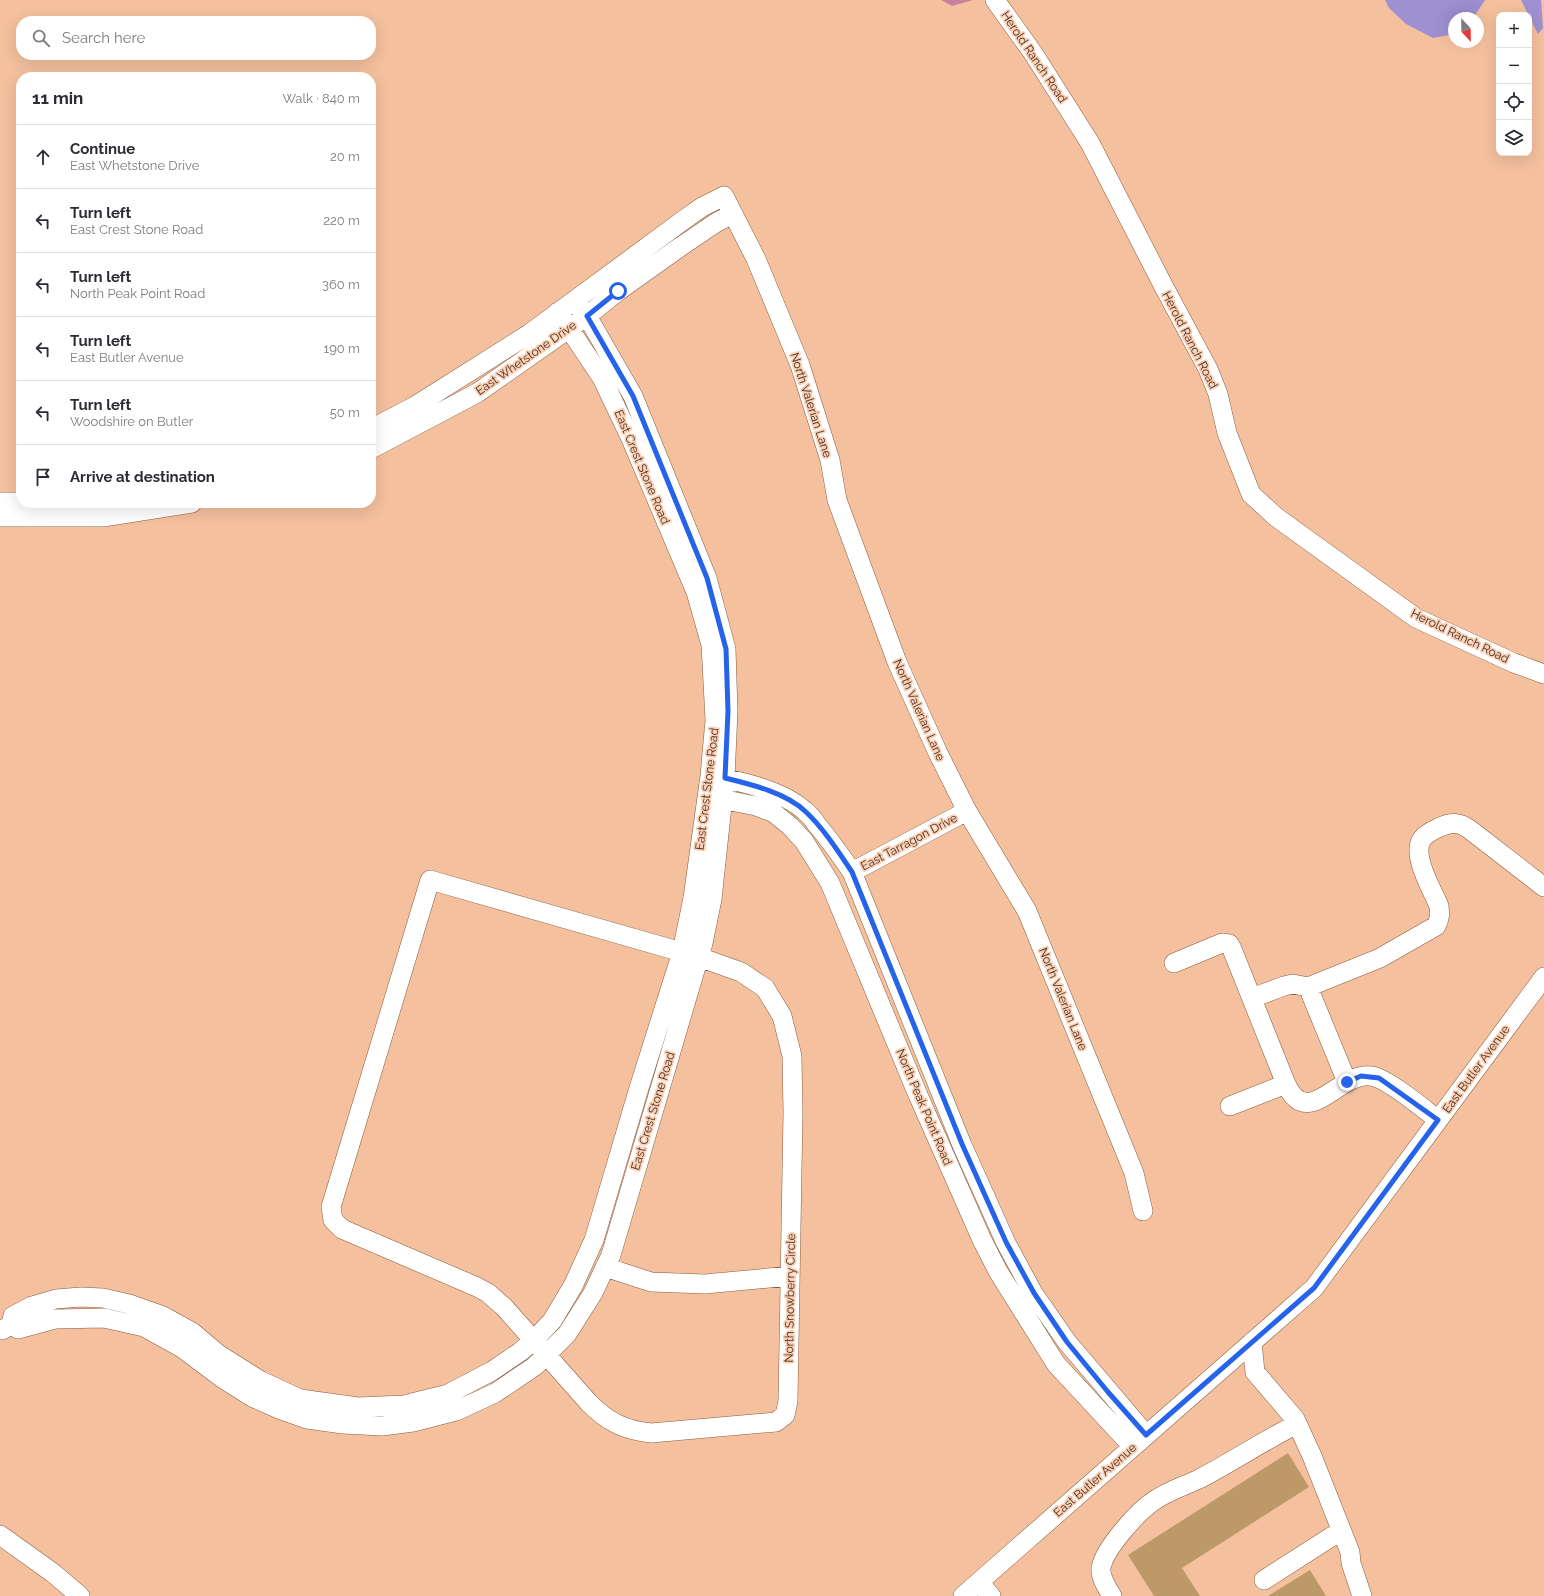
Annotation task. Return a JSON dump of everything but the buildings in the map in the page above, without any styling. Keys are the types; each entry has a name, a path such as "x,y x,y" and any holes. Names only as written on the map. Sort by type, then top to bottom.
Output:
{"street":[{"name":"Herold Ranch Road","path":"995,0 1033,53 1090,143 1208,369 1218,394 1226,433 1251,494 1276,517 1416,618 1514,663 1544,674"},
{"name":"North Valerian Lane","path":"724,196 756,260 800,365 830,460 837,500 897,662 966,811 1027,911 1134,1173 1143,1211"},
{"name":"East Whetstone Drive","path":"376,426 415,406 529,334 685,219 702,207 724,196"},
{"name":"East Whetstone Drive","path":"376,446 477,394 587,316 618,291 680,247 733,214"},
{"name":"East Crest Stone Road","path":"6,1328 14,1316 32,1306 56,1299 81,1297 103,1298 129,1304 163,1316 192,1332 218,1354 261,1380 300,1399 358,1407 404,1405 448,1394 492,1371 520,1352 541,1347 567,1334 593,1293 611,1255 690,954 693,898 715,798 728,711 726,649 707,578 633,396 587,316 575,300"},
{"name":"East Crest Stone Road","path":"558,312 602,378 632,441 696,592 711,645 717,777"},
{"path":"0,502 16,502"},
{"path":"0,517 103,517 160,508"},
{"name":"North Peak Point Road","path":"717,777 766,790 787,799 805,811 833,843 852,872 962,1144 1006,1242 1034,1293 1067,1342 1108,1392 1139,1441"},
{"name":"North Peak Point Road","path":"715,798 756,806 774,813 790,826 804,841 830,883 918,1094 982,1240 999,1273 1056,1364 1139,1441"},
{"name":"East Tarragon Drive","path":"852,872 966,811"},
{"path":"1252,998 1293,984 1308,987 1380,958 1436,926 1440,913 1418,851 1423,837 1429,832 1444,825 1457,823 1469,828 1544,887"},
{"name":"North Snowberry Circle","path":"430,880 690,954 741,972 765,988 782,1016 792,1056 788,1402 785,1414 776,1422 651,1432 635,1431 604,1417 589,1403 504,1307 488,1294 477,1287 342,1229 337,1225 331,1213 331,1207 430,880"},
{"path":"1174,963 1222,943 1229,944 1286,1084 1292,1095 1297,1100 1303,1103 1318,1100 1347,1082 1361,1076 1379,1078 1438,1120"},
{"name":"East Crest Stone Road","path":"541,1347 552,1322 570,1292 594,1240 638,1088 690,954"},
{"name":"East Butler Avenue","path":"963,1596 985,1589 1139,1441 1314,1288 1544,977"},
{"path":"1308,987 1347,1082"},
{"path":"1230,1106 1286,1084"},
{"path":"605,1267 651,1282 705,1284 790,1276"},
{"path":"1252,1342 1255,1372 1294,1419 1312,1456 1350,1552 1351,1564 1362,1596"},
{"path":"1223,1367 1239,1368 1255,1372"},
{"path":"1112,1596 1102,1578 1101,1570 1103,1560 1108,1550 1140,1511 1155,1499 1199,1479 1269,1438 1297,1424"},
{"path":"1264,1580 1331,1537 1342,1532"},
{"path":"0,1535 53,1573 80,1596"}],"shaded area":[{"path":"941,0 973,0 952,6"},
{"path":"1385,0 1485,0 1477,12 1448,12 1448,35 1433,38 1406,24 1389,8"},
{"path":"1521,0 1541,0 1543,28 1538,34 1532,22 1532,12 1527,12"}],"route":[{"path":"618,291 587,316 633,396 707,578 726,649 728,711 725,778 766,790 787,799 805,811 833,843 852,872 962,1144 1006,1242 1034,1293 1067,1342 1146,1435 1314,1288 1438,1120 1384,1080 1370,1076 1361,1076 1347,1082"}]}
